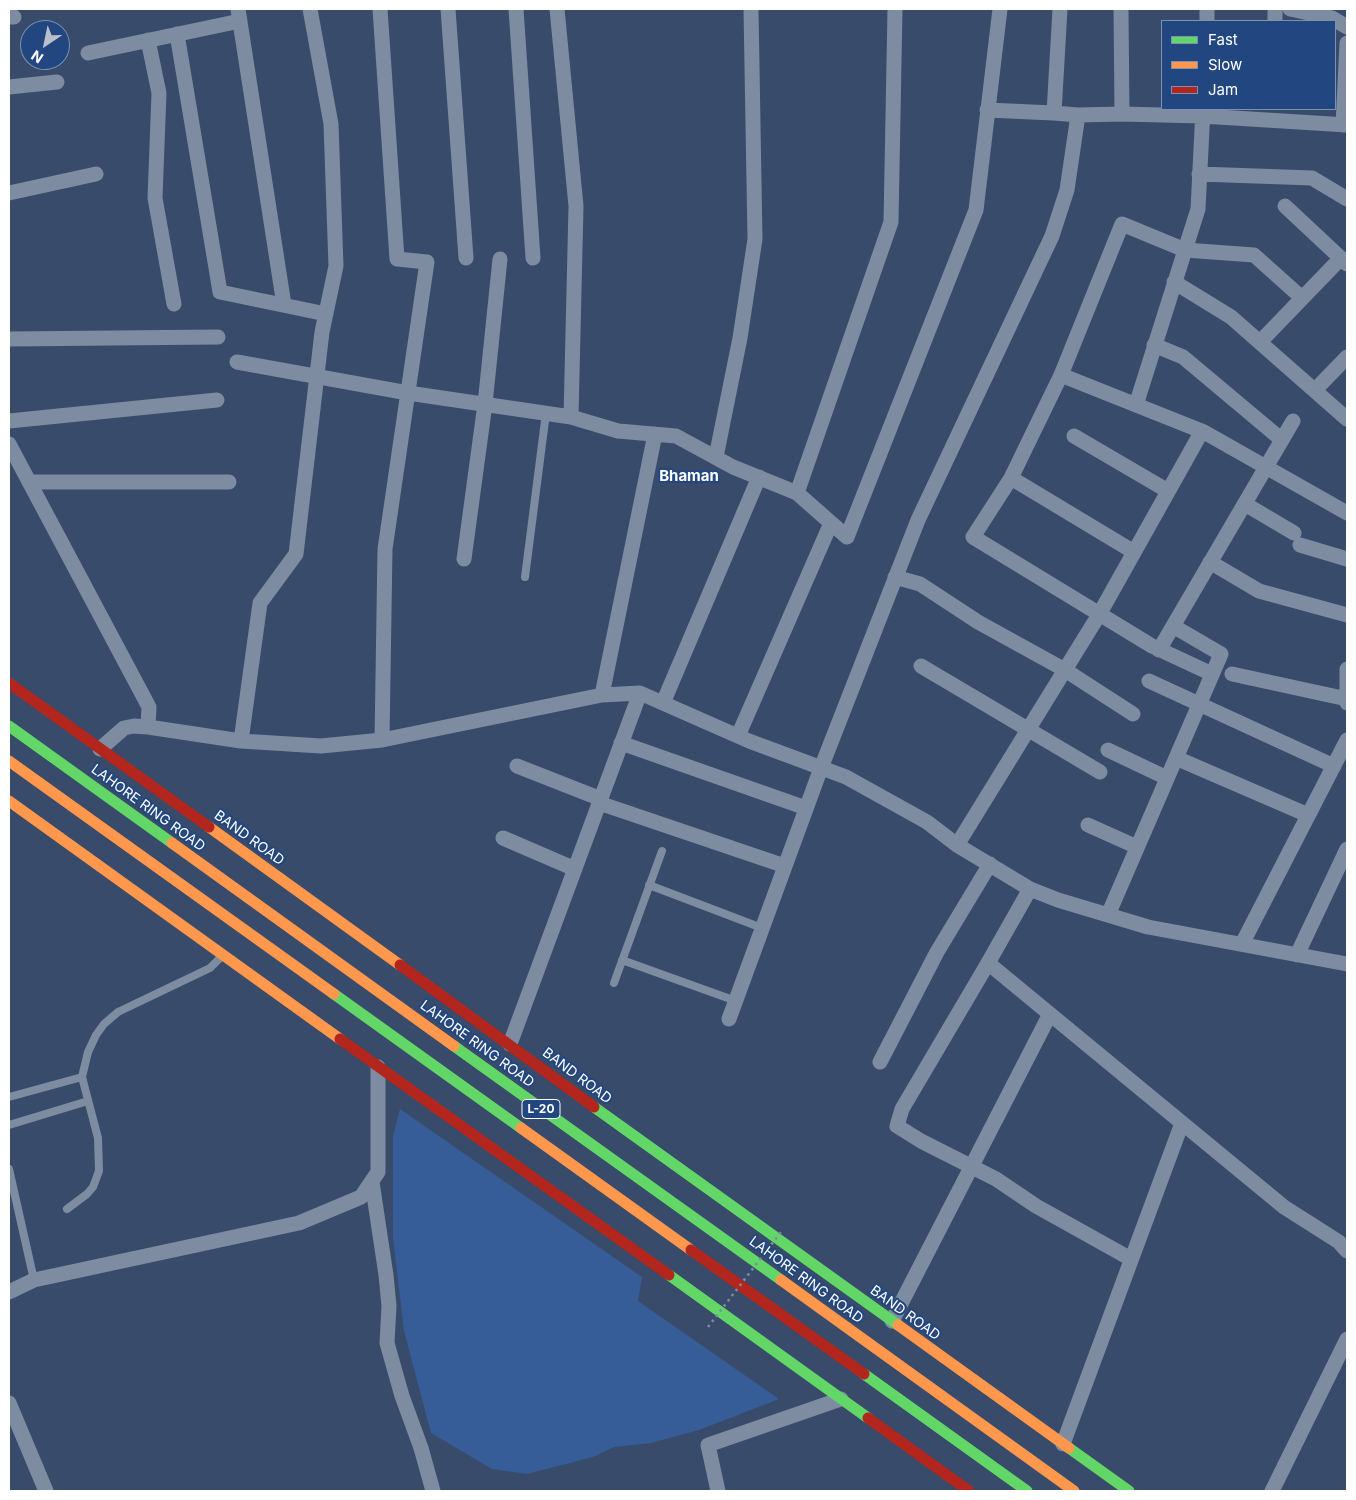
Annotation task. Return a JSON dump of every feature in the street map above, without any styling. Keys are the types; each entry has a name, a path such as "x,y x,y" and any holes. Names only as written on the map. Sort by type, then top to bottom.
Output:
{"main road":[{"name":"BAND ROAD","path":"9,683 510,1044 595,1108 1129,1491"},
{"name":"LAHORE RING ROAD","path":"9,726 1074,1491"},
{"name":"L-20","path":"9,761 1027,1491"},
{"path":"9,801 222,956 969,1491"}],"street":[{"path":"241,741 260,603 296,554 316,377 336,266 331,124 310,9"},
{"path":"380,9 397,259 427,262 385,549 382,740"},
{"path":"448,9 466,258"},
{"path":"516,9 534,258"},
{"path":"557,9 576,206 571,417"},
{"path":"716,457 740,338 755,239 752,9"},
{"path":"797,494 891,222 895,9"},
{"path":"237,362 408,393 571,417 618,430 676,436 716,457 797,494 847,537 976,210 1000,9"},
{"path":"1054,113 1060,9"},
{"path":"1121,9 1122,114"},
{"path":"1290,9 1333,13 1347,27"},
{"path":"88,54 177,34 239,15 284,305"},
{"path":"177,34 220,292 326,314"},
{"path":"148,40 160,93 155,198 174,304"},
{"path":"987,110 1078,116 1202,112 1270,115 1345,125 1347,43"},
{"path":"9,87 57,82"},
{"path":"1136,405 1198,209 1202,112"},
{"path":"729,1019 820,768 918,520 1052,236 1067,190 1078,116"},
{"path":"9,193 96,174"},
{"path":"1199,174 1312,178 1347,199"},
{"path":"1260,342 1302,298 1344,261 1285,206"},
{"path":"1212,674 1159,650 973,537 1011,478 1061,375 1122,224 1185,250 1254,255 1302,298"},
{"path":"464,559 485,404 500,259"},
{"path":"1174,282 1231,316 1347,419"},
{"path":"9,339 218,337"},
{"path":"1154,346 1183,358 1282,440"},
{"path":"1315,390 1347,357"},
{"path":"1061,375 1202,431 1347,513"},
{"path":"9,421 216,400"},
{"path":"1159,650 1294,421"},
{"path":"957,844 1100,613 1202,431"},
{"path":"602,695 655,434"},
{"path":"1074,436 1168,492"},
{"path":"9,444 149,707 148,727"},
{"path":"663,703 759,477"},
{"path":"1011,478 1134,552"},
{"path":"29,482 229,482"},
{"path":"1245,504 1297,539 1347,559"},
{"path":"738,736 831,523"},
{"path":"1210,562 1259,591 1347,616"},
{"path":"895,577 920,584 978,622 1065,670 1133,714"},
{"path":"1108,915 1221,654 1173,626"},
{"path":"921,666 1100,772"},
{"path":"1232,674 1347,700 1347,669"},
{"path":"1149,681 1334,766"},
{"path":"510,1044 640,693"},
{"path":"100,749 124,728 134,726 241,741 321,746 382,740 602,695 640,693 738,736 846,777 919,818 1030,889 1058,900 1148,927 1347,963"},
{"path":"1242,944 1347,740"},
{"path":"621,743 806,808"},
{"path":"1108,750 1167,778"},
{"path":"1176,758 1308,815"},
{"path":"517,766 600,801 785,866"},
{"path":"1088,825 1137,847"},
{"path":"503,838 575,869"},
{"path":"1298,955 1347,849"},
{"path":"880,1062 937,952 990,864"},
{"path":"1030,889 902,1110 897,1126 1131,1259"},
{"path":"988,964 1284,1207 1339,1242 1347,1251"},
{"path":"892,1321 1050,1014"},
{"path":"9,1292 34,1280 299,1223 361,1197 378,1172 378,1067"},
{"path":"1063,1444 1182,1123"},
{"path":"372,1182 389,1306 387,1343 402,1396 421,1448 432,1491"},
{"path":"1272,1491 1347,1339"},
{"path":"718,1491 708,1445 841,1399"},
{"path":"9,1403 46,1491"}],"lane":[{"path":"525,577 546,413"},
{"path":"614,983 662,851"},
{"path":"650,885 762,928"},
{"path":"68,1209 93,1187 99,1171 98,1138 82,1077 84,1066 96,1035 111,1017 210,968 222,956"},
{"path":"622,960 736,1001"},
{"path":"9,1097 82,1077"},
{"path":"9,1125 88,1101"},
{"path":"9,1169 34,1280"}],"path":[{"path":"708,1327 781,1232"}],"shaded area":[{"path":"400,1109 642,1277 638,1301 779,1399 699,1430 651,1443 614,1447 593,1457 527,1474 492,1469 431,1433 404,1331 393,1238 393,1137"}],"traffic: fast":[{"path":"9,726 172,843"},
{"path":"334,994 521,1128"},
{"path":"454,1046 781,1280"},
{"path":"594,1107 898,1325"},
{"path":"669,1275 868,1418"},
{"path":"864,1374 1027,1491"},
{"path":"1069,1448 1129,1491"}],"traffic: slow":[{"path":"9,761 334,994"},
{"path":"9,801 340,1039"},
{"path":"209,827 400,965"},
{"path":"172,843 454,1046"},
{"path":"521,1128 691,1250"},
{"path":"781,1280 1074,1491"},
{"path":"898,1325 1069,1448"}],"traffic: jam":[{"path":"9,683 209,827"},
{"path":"400,965 594,1107"},
{"path":"340,1039 669,1275"},
{"path":"691,1250 864,1374"},
{"path":"868,1418 969,1491"}],"district":[{"name":"Bhaman","path":"689,476"}]}
